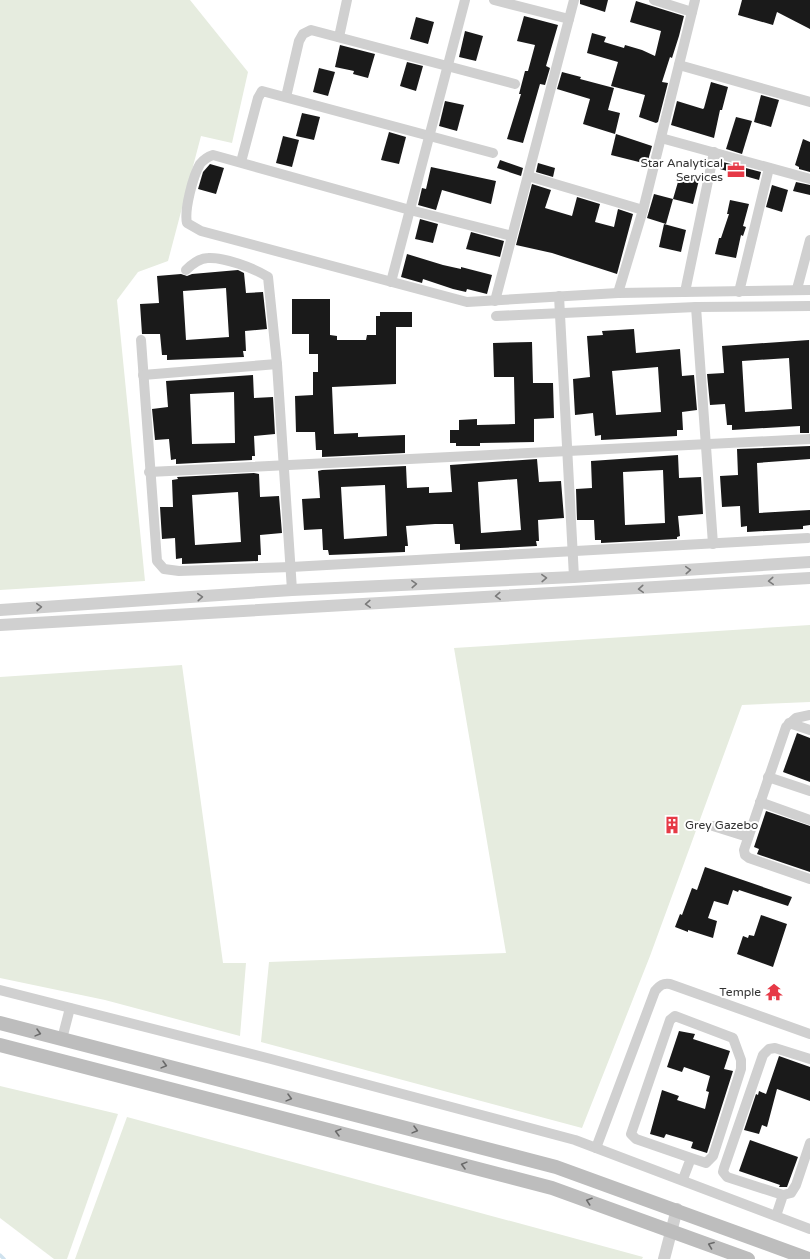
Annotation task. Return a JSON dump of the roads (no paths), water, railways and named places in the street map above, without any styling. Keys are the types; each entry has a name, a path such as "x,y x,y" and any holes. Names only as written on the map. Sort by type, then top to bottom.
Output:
{"main road":[{"path":"0,1023 556,1167 677,1209 809,1259"},
{"path":"0,1045 552,1188 748,1259"}],"street":[{"path":"339,37 347,0"},
{"path":"391,282 465,0"},
{"path":"494,0 569,19"},
{"path":"495,301 574,0"},
{"path":"654,0 692,12"},
{"path":"618,293 661,138 695,0"},
{"path":"286,97 302,34 311,30 316,30 515,84"},
{"path":"679,65 810,102"},
{"path":"241,162 262,91 494,153"},
{"path":"661,138 810,179"},
{"path":"684,292 714,152"},
{"path":"512,236 410,210 213,155 206,158 200,164 195,176 185,215 187,223 201,231 467,302 618,293 739,292 797,289 810,290"},
{"path":"739,292 769,168"},
{"path":"528,176 642,210"},
{"path":"797,289 810,240"},
{"path":"186,270 196,261 207,258 246,266 268,277 277,364 292,590"},
{"path":"559,296 574,577"},
{"path":"496,316 696,307 810,306"},
{"path":"696,307 713,544"},
{"path":"141,340 156,561 164,569 179,571 291,567 808,538"},
{"path":"143,375 277,364"},
{"path":"149,472 810,439"},
{"path":"0,610 292,590 574,577 810,562"},
{"path":"0,626 810,578"},
{"path":"520,579 520,595"},
{"path":"810,715 796,718 786,727 744,850 745,855 749,858 810,880"},
{"path":"789,723 810,730"},
{"path":"768,777 810,791"},
{"path":"760,802 810,820"},
{"path":"714,826 748,837"},
{"path":"596,1148 655,991 659,986 670,984 810,1034"},
{"path":"0,990 491,1116 574,1140 683,1179 810,1229"},
{"path":"62,1039 70,1008"},
{"path":"675,1016 733,1038 741,1060 741,1069 713,1156 706,1163 690,1158 636,1139 631,1134 670,1020 675,1016"},
{"path":"810,1059 775,1048 769,1050 763,1055 723,1172 727,1177 783,1195 791,1193 796,1185 810,1142"},
{"path":"683,1179 690,1158"},
{"path":"776,1216 783,1195"},
{"path":"664,1259 677,1209"}],"waterway":[{"path":"0,1255 4,1259"}],"place":[{"name":"Star Analytical Services","path":"736,170"},
{"name":"Grey Gazebo","path":"672,825"},
{"name":"Temple","path":"774,992"}]}
